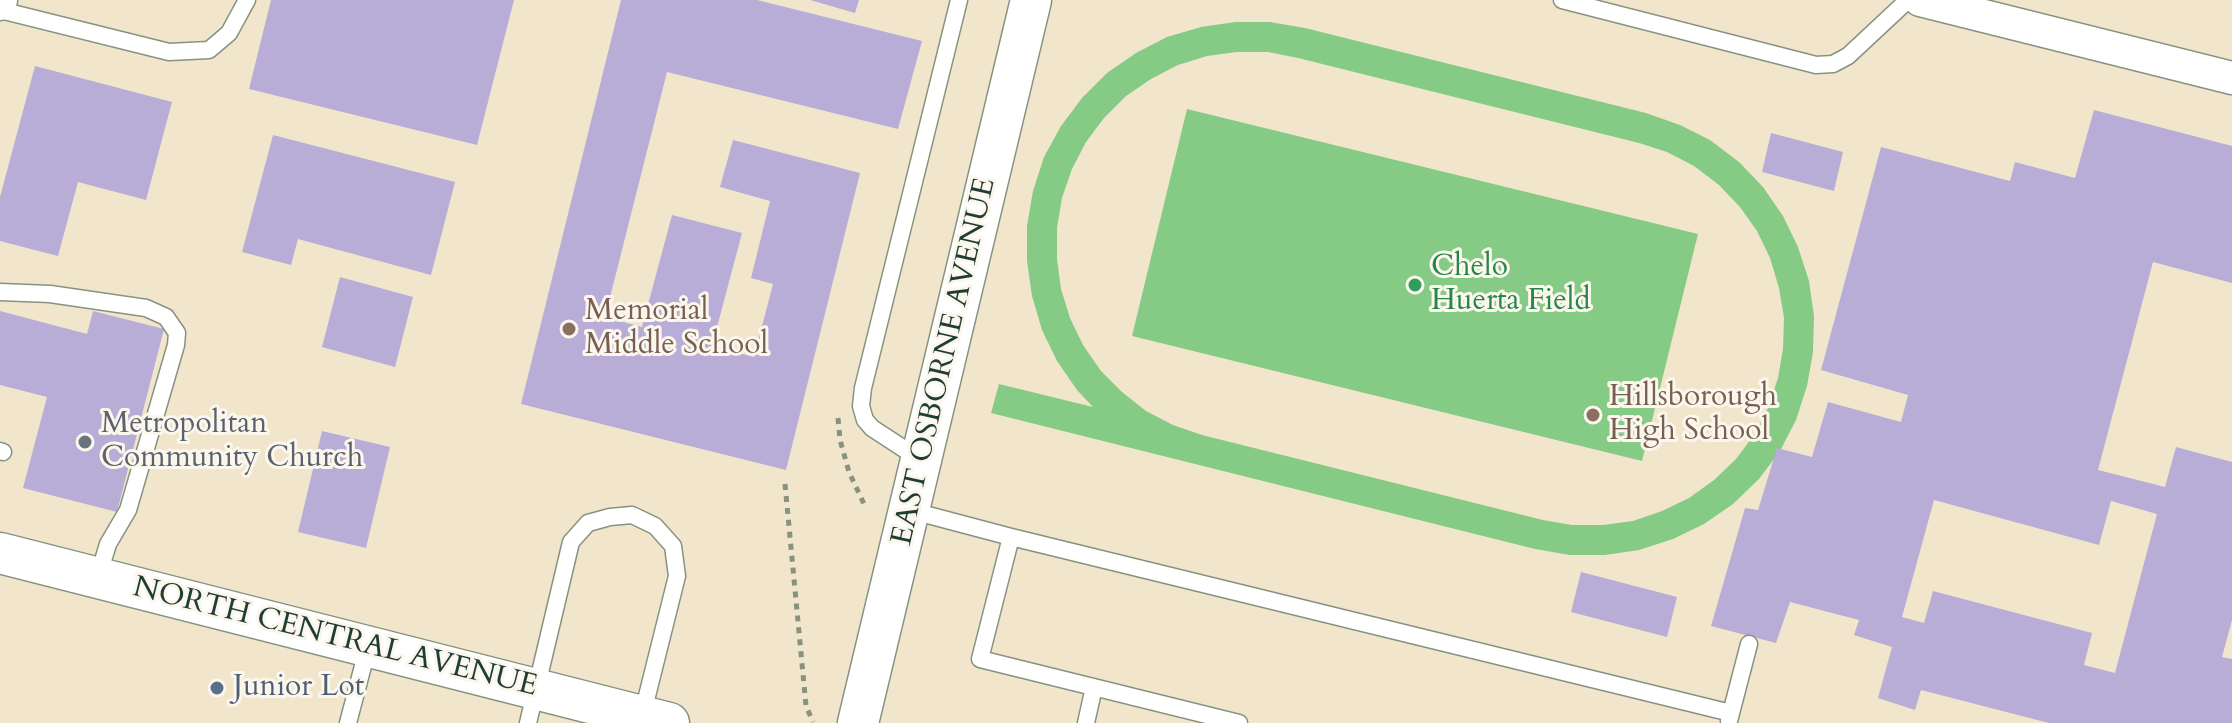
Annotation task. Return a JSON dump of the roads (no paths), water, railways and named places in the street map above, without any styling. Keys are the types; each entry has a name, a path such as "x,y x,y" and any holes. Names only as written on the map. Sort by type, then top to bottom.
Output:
{"street":[{"name":"EAST OSBORNE AVENUE","path":"858,723 1031,0"},
{"path":"1920,0 2020,12 2232,78"},
{"name":"NORTH CENTRAL AVENUE","path":"0,553 368,647 532,706 656,720"}],"lane":[{"path":"0,5 169,52 209,50 229,33 247,0"},
{"path":"921,460 872,428 865,420 861,406 959,0"},
{"path":"1562,0 1816,65 1833,64 1848,56 1908,0"},
{"path":"0,292 50,294 146,308 166,317 177,333 128,510 108,544 98,578"},
{"path":"909,510 1730,718 1749,644"},
{"path":"532,706 571,542 588,523 632,515 655,526 673,546 677,576 656,720"},
{"path":"1011,537 980,659 1239,723"},
{"path":"348,723 368,647"},
{"path":"1086,723 1094,687"}],"place":[{"name":"Chelo Huerta Field","path":"1415,285"},
{"name":"Memorial Middle School","path":"569,329"},
{"name":"Hillsborough High School","path":"1593,415"},
{"name":"Metropolitan Community Church","path":"85,442"},
{"name":"Junior Lot","path":"217,688"}]}
